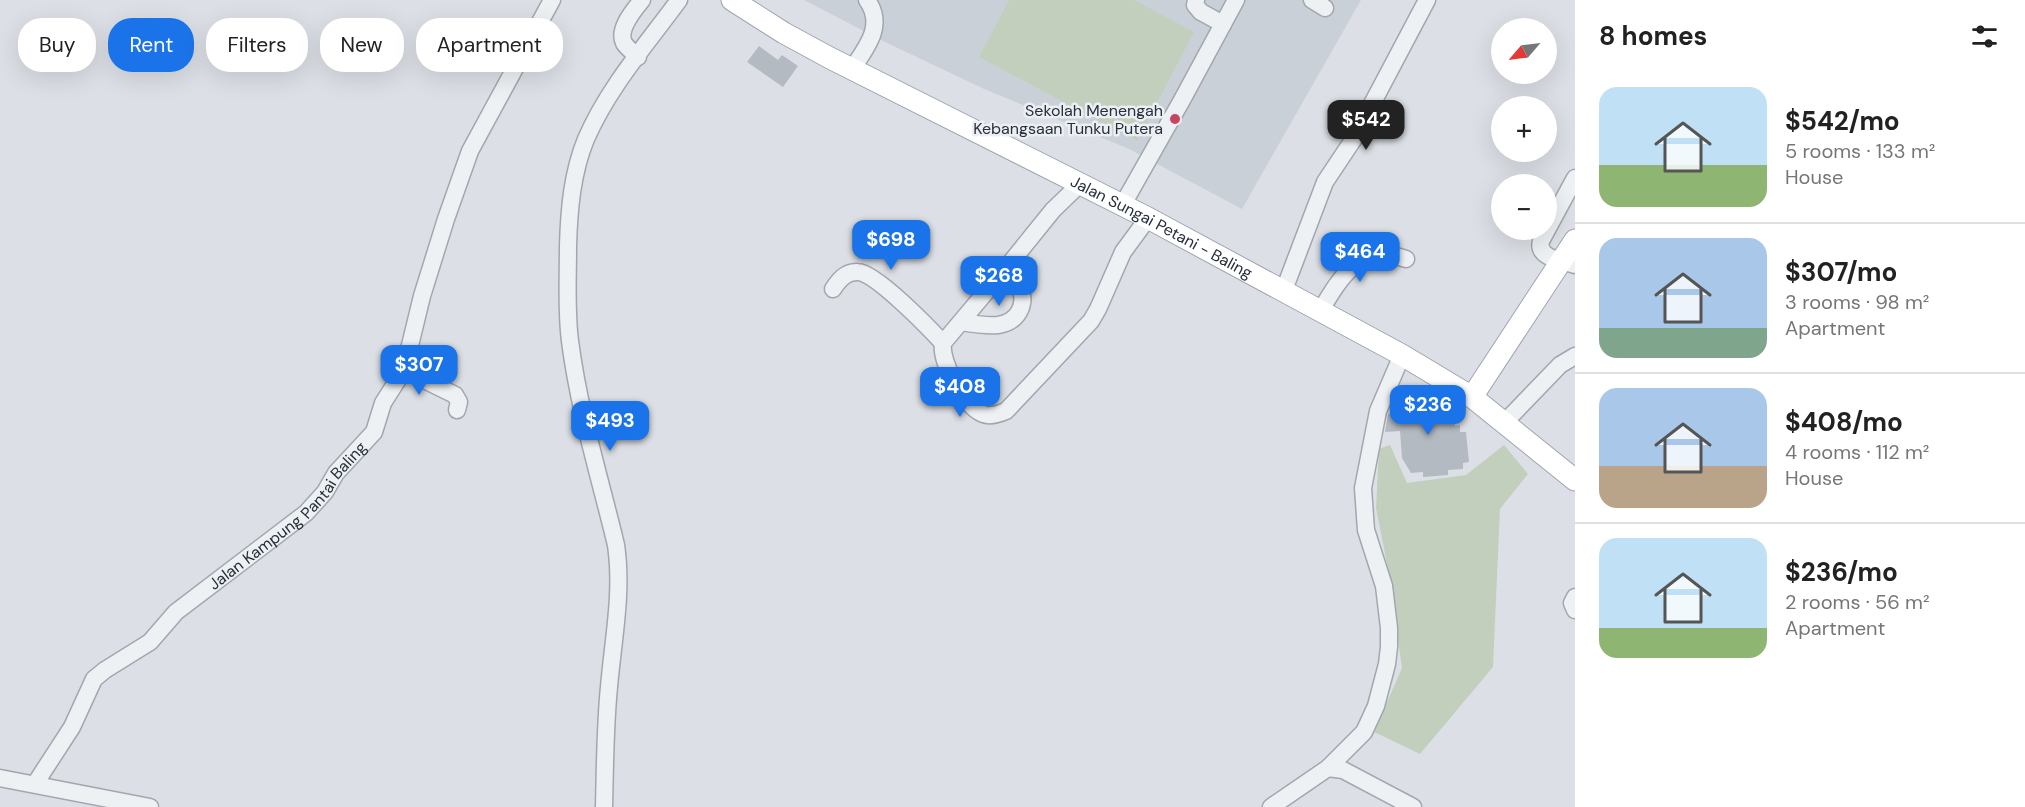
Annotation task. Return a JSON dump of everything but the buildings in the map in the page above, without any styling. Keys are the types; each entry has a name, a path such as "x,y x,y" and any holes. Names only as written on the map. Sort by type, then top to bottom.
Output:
{"main road":[{"name":"Jalan Sungai Petani - Baling","path":"732,0 784,33 1148,219 1402,355 1472,397 1575,480"},
{"path":"1472,397 1568,263 1575,240"}],"street":[{"name":"Jalan Kampung Pantai Baling","path":"35,784 72,727 94,679 105,669 150,642 176,612 315,504 336,472 374,432 383,403 404,370 422,296 470,151 552,0"},
{"path":"638,57 625,45 622,35 626,22 642,0"},
{"path":"604,807 606,730 619,592 619,563 577,384 570,339 569,228 576,174 586,139 603,105 679,0"},
{"path":"852,69 865,51 875,24 874,11 867,0"},
{"path":"1196,0 1195,5 1201,12 1223,24"},
{"path":"1122,206 1236,0"},
{"path":"1284,290 1325,182 1353,140 1427,0"},
{"path":"1568,263 1543,253 1540,251 1539,244 1575,178"},
{"path":"1080,184 1053,210 943,343 945,363 963,395 983,414 1006,411 1091,321 1103,300 1111,275 1123,252 1148,219"},
{"path":"1321,310 1343,275 1358,263 1381,254 1406,260"},
{"path":"961,322 999,325 1007,323 1019,313 1022,305 1021,289 1007,267"},
{"path":"833,289 840,279 851,272 869,275 912,310 943,343"},
{"path":"1271,807 1328,768 1364,732 1376,706 1389,647 1388,607 1384,586 1366,530 1363,488 1378,411 1402,355"},
{"path":"1504,423 1560,365 1575,356"},
{"path":"404,370 455,395 459,402 457,410"},
{"path":"1575,597 1572,603 1575,610"},
{"path":"1328,768 1343,770 1413,807"},
{"path":"0,778 147,806"}],"shaded area":[{"name":"Sekolah Menengah Kebangsaan Tunku Putera","path":"804,0 1361,0 1242,209 1129,149 984,89"}],"green space":[{"path":"1009,0 1134,0 1194,32 1137,141 979,57"},
{"path":"1390,445 1407,483 1466,475 1504,445 1528,474 1500,509 1493,667 1420,754 1374,732 1402,668 1388,569 1376,508 1379,449"}],"place":[{"name":"Sekolah Menengah Kebangsaan Tunku Putera","path":"1175,119"}]}
